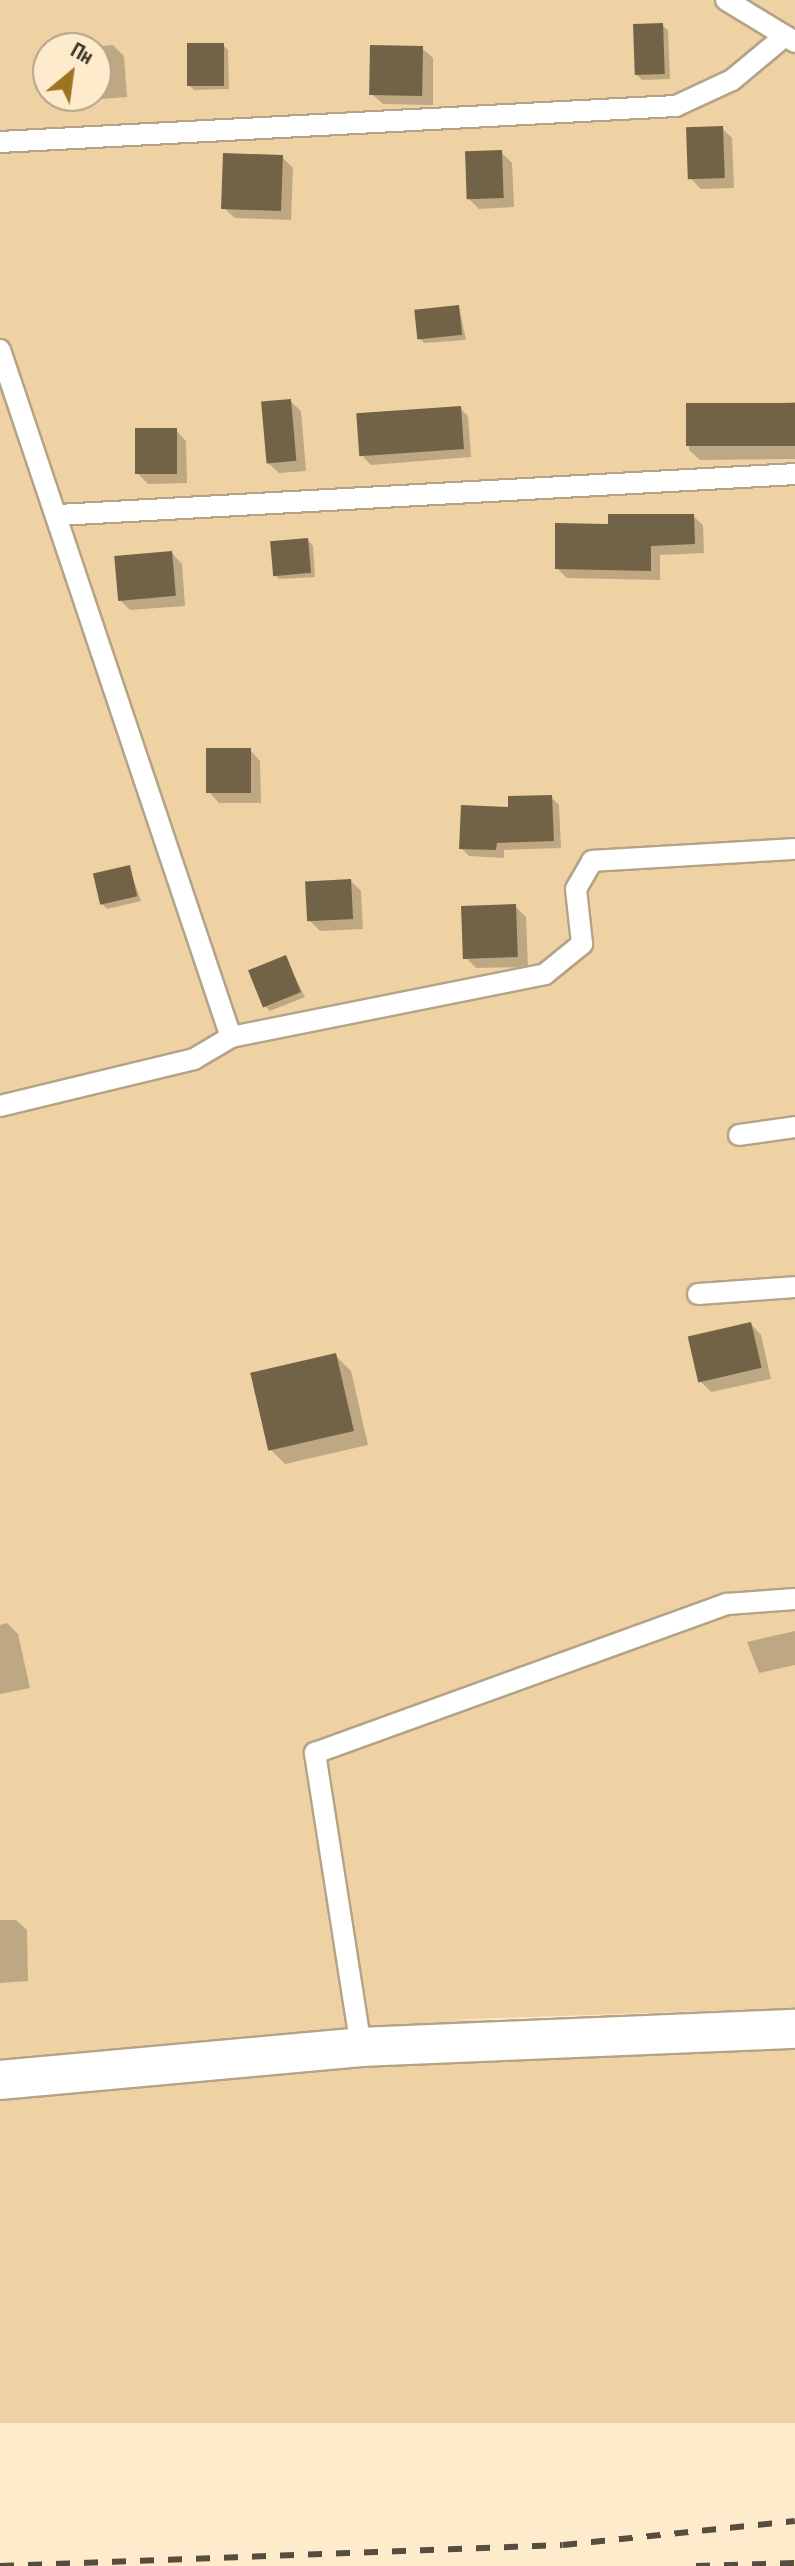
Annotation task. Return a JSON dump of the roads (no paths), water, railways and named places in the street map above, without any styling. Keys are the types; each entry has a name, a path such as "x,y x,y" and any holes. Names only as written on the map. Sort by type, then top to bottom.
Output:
{"street":[{"path":"0,2080 361,2047 795,2029"}],"lane":[{"path":"0,142 676,106 732,80 790,39 726,0"},
{"path":"0,350 231,1037"},
{"path":"58,515 795,474"},
{"path":"0,1106 194,1059 231,1037 545,974 582,944 576,889 592,861 795,849"},
{"path":"739,1135 795,1127"},
{"path":"698,1294 795,1287"},
{"path":"361,2047 315,1753 727,1604 795,1599"}],"railway":[{"path":"0,2566 563,2545 795,2521"},
{"path":"696,2566 795,2563"}]}
